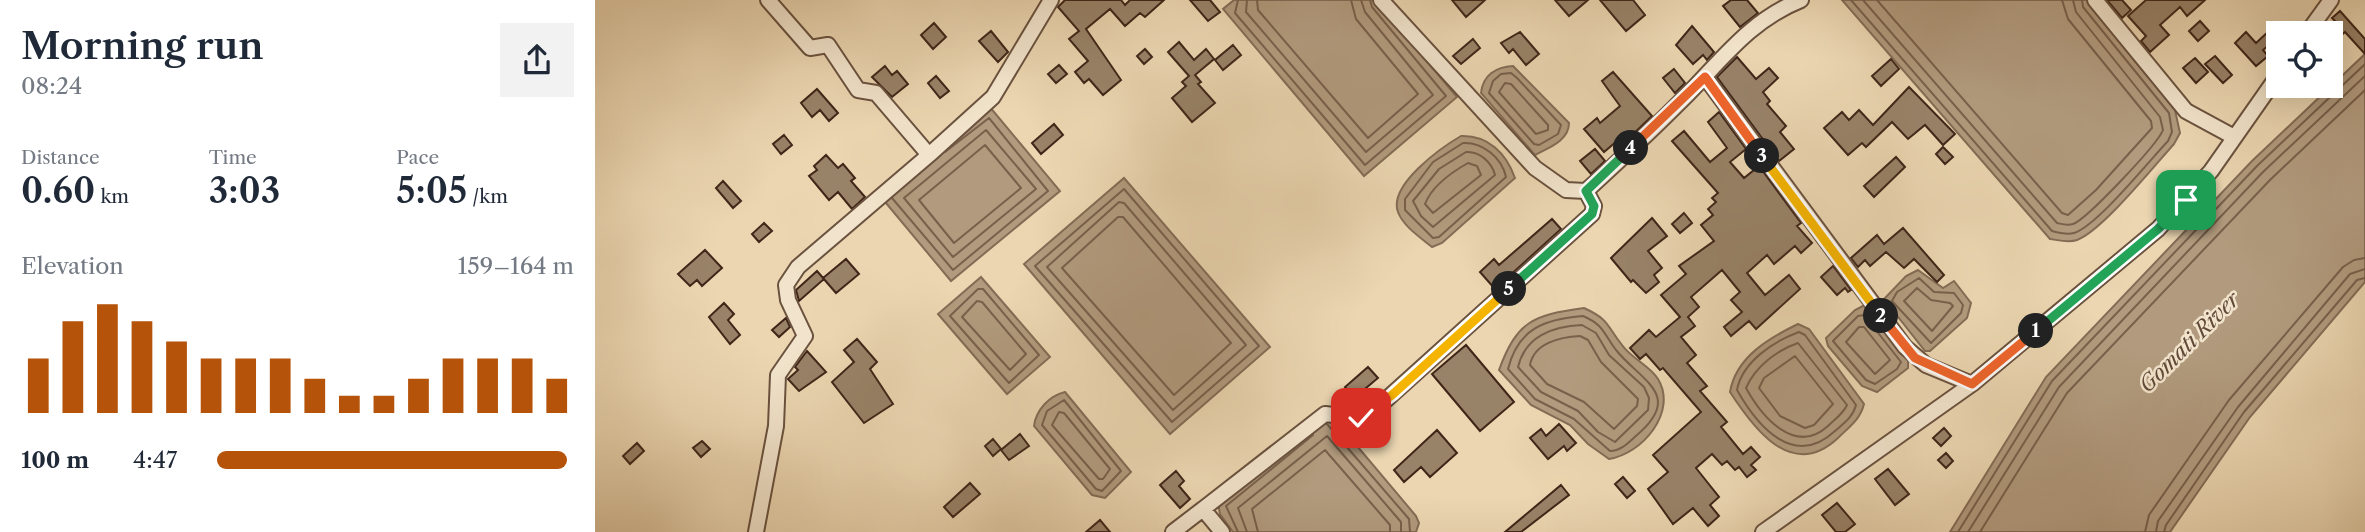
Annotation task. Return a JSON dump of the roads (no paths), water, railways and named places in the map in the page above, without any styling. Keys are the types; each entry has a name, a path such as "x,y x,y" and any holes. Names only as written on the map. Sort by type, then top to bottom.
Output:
{"street":[{"path":"768,0 810,48 828,45 858,90 876,93 929,155"},
{"path":"756,532 776,426 779,375 806,337 788,300 786,285 798,267 929,155 992,97 1051,0"},
{"path":"1381,0 1535,168 1566,190 1586,191 1705,77 1749,30 1780,9 1801,0"},
{"path":"2095,0 2186,111 2234,137"},
{"path":"2316,21 2331,0"},
{"path":"1705,77 1905,347 1926,365 1972,384"},
{"path":"1763,532 1972,384 2158,229 2211,171 2266,92"},
{"path":"1173,532 1325,414 1361,418 1368,416 1592,214 1594,206 1586,191"},
{"path":"1203,509 1222,532"}],"water":[{"path":"1234,0 1375,0 1457,97 1364,176 1223,9"},
{"path":"1842,0 2087,0 2175,110 2180,133 2174,144 2141,182 2088,234 2077,240 2050,239"},
{"name":"Gomati River","path":"2365,54 2365,282 2250,417 2170,532 1950,532 2046,377 2252,161 2319,98 2343,98 2343,75"},
{"path":"1513,66 1569,123 1562,139 1535,155 1481,93 1484,81 1491,73"},
{"path":"989,106 1060,191 951,281 881,197"},
{"path":"1461,136 1471,136 1495,147 1507,161 1515,178 1442,243 1432,247 1404,222 1398,212 1397,201 1401,190 1419,168"},
{"path":"1124,178 1270,347 1170,434 1024,264"},
{"path":"1918,270 1943,288 1954,281 1971,303 1967,318 1930,351 1925,351 1884,299 1906,276"},
{"path":"981,277 1050,357 1007,394 938,314"},
{"path":"1863,306 1871,311 1908,361 1908,368 1877,392 1862,386 1828,346 1826,338 1855,310"},
{"path":"1584,308 1603,320 1626,350 1655,374 1663,392 1660,417 1653,430 1633,449 1609,459 1588,444 1570,425 1531,405 1499,370 1513,341 1529,323 1552,314"},
{"path":"1798,324 1809,329 1864,404 1857,419 1838,438 1821,450 1805,454 1790,452 1776,445 1751,421 1730,392 1739,369 1755,350"},
{"path":"1065,392 1131,472 1105,498 1092,495 1034,426 1037,414 1044,405"},
{"path":"1331,415 1416,516 1419,523 1416,532 1233,532 1220,514 1218,504"}]}
